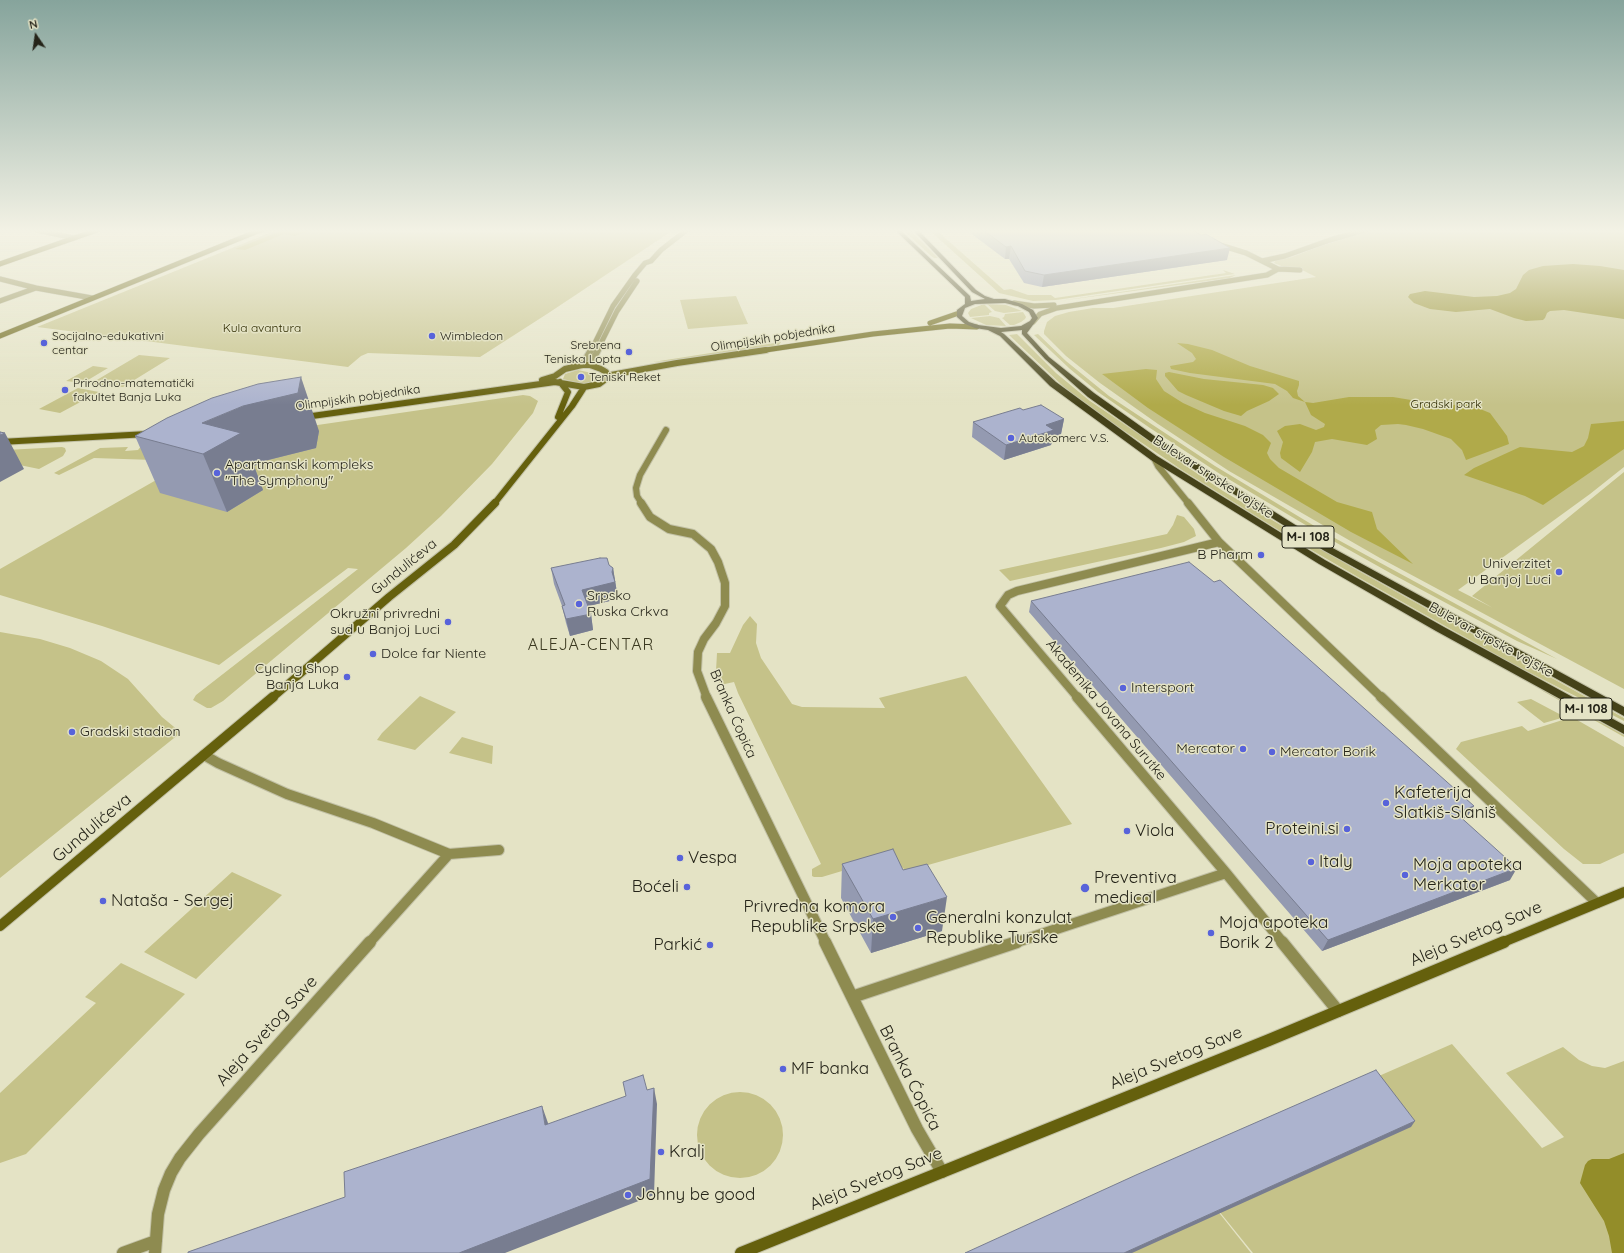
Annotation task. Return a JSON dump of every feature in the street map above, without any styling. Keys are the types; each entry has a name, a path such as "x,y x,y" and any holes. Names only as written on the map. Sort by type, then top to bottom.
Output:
{"main road":[{"path":"958,287 968,297 968,304 963,307 959,313"},
{"name":"Bulevar srpske vojske","path":"971,287 983,296 999,301"},
{"name":"Bulevar srpske vojske","path":"968,304 981,301 999,301 1013,303 1031,311 1035,318 1024,333 1047,358 1096,399 1163,446 1326,548 1624,712"},
{"name":"Bulevar srpske vojske","path":"959,313 962,320 977,327 991,330 1013,330 1031,323"},
{"name":"Bulevar srpske vojske","path":"991,330 1005,338 1053,384 1099,419 1154,458 1233,508 1322,562 1446,633 1624,730"}],"street":[{"path":"0,336 118,287"},
{"path":"582,365 620,295 626,287"},
{"path":"590,365 617,311 632,287"},
{"path":"1031,323 1040,314 1050,310 1186,287"},
{"path":"0,301 36,288 92,298"},
{"path":"1013,303 1040,306 1104,300"},
{"name":"Olimpijskih pobjednika","path":"873,334 938,321 959,313"},
{"name":"Olimpijskih pobjednika","path":"569,369 584,367 606,373 873,334 950,326 977,327"},
{"name":"Olimpijskih pobjednika","path":"606,373 677,363"},
{"path":"582,365 590,365 606,373 603,384 587,388 559,382 565,369 582,365"},
{"name":"Olimpijskih pobjednika","path":"300,417 559,382 569,369 582,365"},
{"name":"Gundulićeva","path":"550,432 568,395 559,382"},
{"name":"Gundulićeva","path":"0,926 454,544 484,516 550,432 587,388"},
{"name":"Branka Ćopića","path":"666,430 640,475 636,488 637,496 650,517 669,529 693,534 711,549 718,562 725,583 725,606 716,623 704,639 698,652 697,671 710,704 852,997 917,1129 942,1172"},
{"path":"0,442 156,433"},
{"path":"1154,458 1158,466 1219,542 1597,903"},
{"name":"Akademika Jovana Surutke","path":"1219,542 1017,591 1008,595 1000,606 1226,874 1338,1011"},
{"path":"204,755 218,763 287,794 373,823 449,854 499,850"},
{"name":"Aleja Svetog Save","path":"155,1247 158,1214 164,1190 171,1173 180,1158 199,1134 449,854"},
{"path":"852,997 1226,874"},
{"name":"Aleja Svetog Save","path":"741,1253 1338,1011 1624,892"},
{"path":"123,1253 155,1247"}],"green space":[{"name":"Kula avantura","path":"135,287 587,287 480,357 368,353 361,356 348,367 37,327"},
{"path":"993,287 1001,287 1004,290 1011,289 1028,295 1051,295 1055,298 1127,287 1142,287 1056,300 1033,301 999,293"},
{"path":"1151,287 1160,287 1059,301"},
{"name":"Gradski park","path":"1247,287 1624,287 1624,467 1590,494 1458,590 1493,608 1472,596 1624,472 1624,689 1380,558 1229,471 1100,383 1066,356 1044,334 1047,322 1055,316 1093,308 1113,308"},
{"path":"736,296 748,324 688,329 680,300"},
{"path":"984,304 992,312 989,313 989,315 970,317 968,313 971,309"},
{"path":"987,304 1006,305 1022,311 1004,313 995,311"},
{"path":"1023,312 1026,317 1025,319 1014,325 1010,325 1002,318 1005,314"},
{"path":"990,316 999,318 1006,326 986,325 971,318"},
{"path":"1017,334 1056,373 1090,401 1223,491 1355,569 1624,718 1624,721 1511,663 1358,577 1301,544 1182,470 1086,405 1065,388 1009,335"},
{"path":"1038,334 1066,361 1109,396 1215,466 1331,536 1557,659 1517,641 1392,574 1319,533 1220,474 1098,392 1070,369 1034,335"},
{"path":"781,342 779,345 653,362"},
{"path":"139,355 170,358 123,387 90,384"},
{"path":"93,366 108,368 83,383 66,381"},
{"path":"578,370 601,375 601,378 592,383 583,384 563,379 565,374"},
{"path":"78,388 99,392 60,413 39,409"},
{"path":"523,395 530,396 538,401 533,413 492,464 441,516 406,548 223,701 211,708 207,708 193,700 196,695 358,569 348,568 219,665 102,626 0,595 0,569 172,471 183,461 94,458 59,475 54,473 100,448 128,447 125,451 138,450 142,445 256,434"},
{"path":"65,448 66,451 63,456 39,469 0,461 6,450"},
{"path":"1177,515 1184,517 1194,529 1196,536 1184,542 1161,548 1010,581 999,570 1167,534"},
{"path":"750,616 757,624 756,643 761,658 792,704 802,707 885,708 879,698 966,676 1072,824 907,871 900,866 872,862 822,877 812,876 812,869 821,864 734,682 720,685 716,671 717,653 730,653 743,625"},
{"name":"Gradski stadion","path":"0,632 40,639 70,648 101,661 128,679 162,717 179,731 179,734 0,878"},
{"path":"1541,690 1550,693 1624,735 1624,737"},
{"path":"420,696 456,712 415,750 377,740 382,733"},
{"path":"1531,699 1565,717 1544,723 1517,702"},
{"path":"1572,717 1624,747 1624,853 1600,864 1583,864 1564,849 1456,749 1461,742 1522,726 1528,731"},
{"path":"462,737 493,746 492,764 449,753"},
{"path":"232,872 282,895 196,979 144,952"},
{"path":"121,963 185,994 26,1154 0,1163 0,1093 96,1003 85,997"},
{"path":"1452,1044 1542,1148 1564,1137 1506,1073 1563,1047 1579,1060 1592,1066 1605,1068 1624,1061 1624,1253 1253,1253 1180,1163"},
{"path":"740,1092 756,1096 770,1105 779,1119 783,1135 779,1151 770,1165 756,1174 740,1178 724,1174 710,1165 701,1151 697,1135 701,1119 710,1105 724,1096"},
{"path":"1178,1161 1251,1253 975,1253"}],"shaded area":[{"path":"1517,287 1624,287 1624,319 1564,310 1550,311 1543,320 1526,321 1490,309 1456,312 1430,309 1414,303 1408,297 1410,294 1425,291 1474,297 1497,296 1510,293"},
{"path":"1177,343 1212,350 1250,366 1299,381 1297,391 1298,396 1305,402 1293,398 1287,391 1275,384 1190,373 1171,369 1170,366 1193,362 1196,359 1192,353"},
{"path":"1146,369 1157,370 1156,379 1164,391 1183,403 1205,413 1245,426 1263,435 1271,443 1267,453 1270,459 1279,468 1337,502 1372,512 1377,529 1413,564 1351,532 1224,457 1148,408 1102,374"},
{"path":"1169,372 1204,379 1263,385 1273,388 1279,394 1269,401 1247,411 1241,416 1224,411 1178,391 1165,376 1165,373"},
{"path":"1349,397 1393,397 1417,401 1442,409 1463,402 1490,413 1507,436 1509,444 1466,460 1462,450 1451,439 1423,429 1406,425 1381,425 1375,430 1377,439 1367,445 1332,439 1315,442 1312,452 1300,472 1281,458 1280,453 1283,442 1277,431 1285,426 1300,424 1316,430 1324,427 1325,424 1311,415 1305,402 1313,403"},
{"path":"1624,421 1624,449 1543,505 1525,496 1464,475 1474,468 1520,447 1572,452 1584,446 1588,438 1591,424"},
{"path":"1624,1153 1624,1253 1612,1253 1609,1236 1604,1221 1580,1183 1585,1165 1588,1161 1592,1159 1609,1159"}],"building":[{"path":"301,377 298,393 243,406 202,423 241,433 203,454 135,436 167,418 212,398 258,384"},
{"path":"1041,405 1064,419 1046,425 1054,430 1006,445 973,422 1020,408 1023,410"},
{"path":"600,558 607,558 609,565 613,568 612,572 615,582 582,590 591,614 566,619 562,606 565,605 551,568"},
{"name":"Mercator Borik","path":"1189,562 1214,582 1220,580 1474,806 1456,813 1517,868 1328,940 1031,601"},
{"path":"893,849 903,870 927,864 947,897 873,919 842,864"},
{"path":"1376,1070 1415,1121 1124,1253 965,1253 1136,1175"},
{"path":"643,1075 647,1090 654,1088 650,1179 459,1253 188,1253 345,1197 344,1172 542,1106 545,1125 626,1096 623,1082"}],"place":[{"name":"Wimbledon","path":"432,336"},
{"name":"Socijalno-edukativni centar","path":"44,343"},
{"name":"Srebrena Teniska Lopta","path":"629,352"},
{"name":"Teniski Reket","path":"581,377"},
{"name":"Prirodno-matematički fakultet Banja Luka","path":"65,390"},
{"name":"Autokomerc V.S.","path":"1011,438"},
{"name":"Apartmanski kompleks \"The Symphony\"","path":"217,473"},
{"name":"B Pharm","path":"1261,555"},
{"name":"Univerzitet u Banjoj Luci","path":"1559,572"},
{"name":"Srpsko Ruska Crkva","path":"579,604"},
{"name":"Okružni privredni sud u Banjoj Luci","path":"448,622"},
{"name":"Dolce far Niente","path":"373,654"},
{"name":"Cycling Shop Banja Luka","path":"347,677"},
{"name":"Intersport","path":"1123,688"},
{"name":"Gradski stadion","path":"72,732"},
{"name":"Mercator","path":"1243,749"},
{"name":"Mercator Borik","path":"1272,752"},
{"name":"Kafeterija Slatkiš-Slaniš","path":"1386,803"},
{"name":"Proteini.si","path":"1347,829"},
{"name":"Viola","path":"1127,831"},
{"name":"Vespa","path":"680,858"},
{"name":"Italy","path":"1311,862"},
{"name":"Moja apoteka Merkator","path":"1405,875"},
{"name":"Boćeli","path":"687,887"},
{"name":"Preventiva medical","path":"1085,888"},
{"name":"Nataša - Sergej","path":"103,901"},
{"name":"Privredna komora Republike Srpske","path":"893,917"},
{"name":"Generalni konzulat Republike Turske","path":"918,928"},
{"name":"Moja apoteka Borik 2","path":"1211,933"},
{"name":"Parkić","path":"710,945"},
{"name":"MF banka","path":"783,1069"},
{"name":"Kralj","path":"661,1152"},
{"name":"Johny be good","path":"628,1195"}],"district":[{"name":"ALEJA-CENTAR","path":"591,645"}]}
